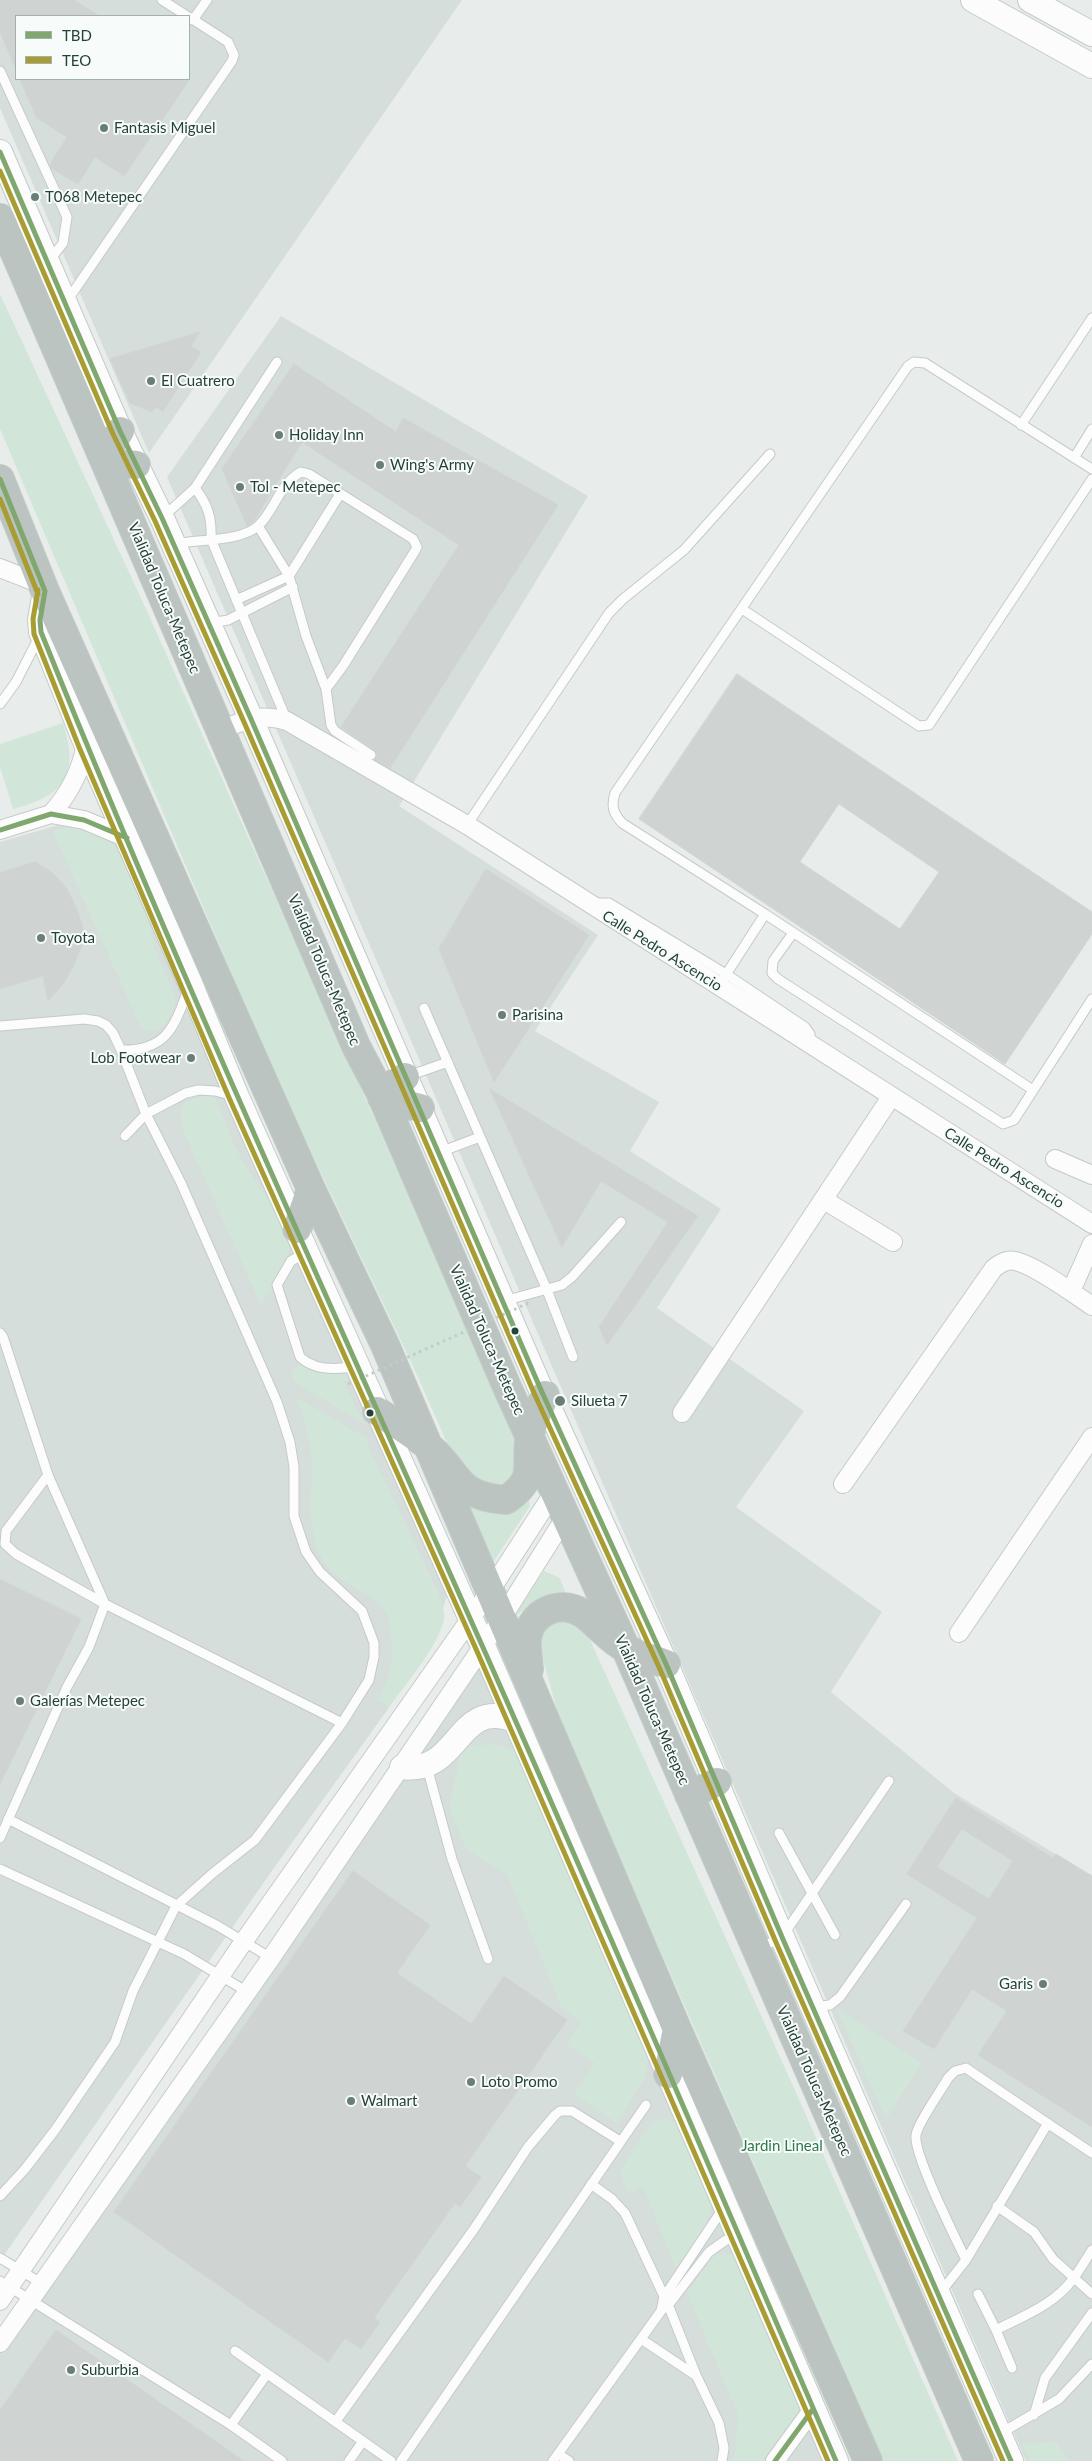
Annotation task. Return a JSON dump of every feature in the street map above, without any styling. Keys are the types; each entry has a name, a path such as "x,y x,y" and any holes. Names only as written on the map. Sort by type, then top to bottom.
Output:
{"highway":[{"name":"Vialidad Toluca-Metepec","path":"0,218 356,1046 381,1095 507,1388 530,1434 554,1492 626,1649 979,2461"},
{"path":"120,431 105,460 136,465"},
{"path":"0,479 44,588 311,1190 385,1345 677,2029 868,2461"},
{"path":"381,1095 405,1077"},
{"path":"381,1095 420,1108"},
{"path":"302,1241 311,1190"},
{"path":"385,1345 419,1396 460,1482"},
{"path":"377,1411 429,1446 460,1482 474,1494 506,1500 522,1489 527,1478 530,1434 543,1393 507,1388"},
{"path":"529,1680 527,1638 532,1625 540,1614 550,1608 565,1606 581,1612 626,1649 667,1666 644,1692"},
{"path":"689,1795 716,1782"},
{"path":"668,2074 677,2029"}],"main road":[{"path":"973,0 1090,62"},
{"path":"1030,0 1092,34"},
{"path":"0,152 120,431 162,518 251,718 543,1393 667,1666 782,1938 1011,2461"},
{"path":"44,588 40,620 41,632 86,744 190,983 236,1097 302,1241 352,1374 377,1411 483,1646 836,2461"},
{"path":"402,1767 414,1769 427,1767 442,1755 473,1723 481,1718 489,1715 502,1716 514,1720"}],"street":[{"path":"0,568 44,588"},
{"name":"Calle Pedro Ascencio","path":"220,730 251,718 269,716 287,721 467,826 595,908 722,980 807,1043 1092,1224"},
{"path":"51,814 63,801 78,775 86,744"},
{"path":"0,830 51,814 84,820 127,838"},
{"path":"682,1413 891,1097"},
{"path":"1056,1159 1092,1175"},
{"path":"824,1200 893,1242"},
{"path":"1071,1292 1092,1244"},
{"path":"843,1484 994,1268 1004,1261 1015,1260 1092,1306"},
{"path":"959,1632 1092,1437"},
{"path":"3,2289 21,2270 244,1941 490,1591 554,1492"},
{"path":"1,2339 271,1958 502,1618 566,1516"},
{"path":"775,2461 813,2409"}],"lane":[{"path":"162,0 185,15"},
{"path":"65,304 232,61 234,55 228,42 190,18 207,0"},
{"path":"0,71 67,217 66,235 63,243 48,263"},
{"path":"1021,425 1092,318"},
{"path":"162,518 195,488 277,362"},
{"path":"1033,1090 765,914 622,823 614,814 612,804 615,793 908,366 914,362 925,363 1092,469"},
{"path":"1074,458 1092,429"},
{"path":"467,826 609,613 623,599 684,550 770,454"},
{"path":"173,544 237,536 258,526 289,480 301,472 309,474 413,539 416,547 343,666 326,689"},
{"path":"742,608 919,726 929,725 934,721 1092,479"},
{"path":"195,488 205,501 210,512 211,539 287,721"},
{"path":"236,600 289,576 340,494"},
{"path":"258,526 289,576 306,636 326,689 331,725 335,731 371,755"},
{"path":"209,623 219,623 293,587"},
{"path":"0,704 16,682 41,632"},
{"path":"722,980 765,914"},
{"path":"792,932 773,961 772,973 810,1000 998,1122 1009,1123 1014,1120 1092,999"},
{"path":"121,1050 142,1050 162,1040 177,1022 190,983"},
{"path":"424,1008 547,1290 574,1357"},
{"path":"0,1026 84,1019 98,1020 113,1033 146,1114 181,1183 277,1402 290,1442 294,1467 294,1516 306,1552 320,1572 362,1611 374,1643 374,1657 369,1680 342,1723 255,1840 213,1873 176,1906 156,1942 133,1991 115,2042 55,2130 25,2169 0,2196"},
{"path":"405,1077 448,1062"},
{"path":"125,1136 146,1114 186,1094 199,1090 215,1091 236,1097"},
{"path":"439,1152 480,1137"},
{"path":"504,1301 562,1285 572,1277 621,1222"},
{"path":"302,1241 277,1285 300,1357 317,1368 342,1369 352,1374"},
{"path":"0,1333 3,1337 48,1475 105,1604 89,1646 67,1687 0,1838"},
{"path":"48,1475 6,1531 5,1544 16,1554 105,1604 342,1723"},
{"path":"427,1767 452,1859 488,1959"},
{"path":"756,1949 782,1938 889,1781"},
{"path":"8,1819 176,1906 198,1915 271,1958"},
{"path":"779,1832 835,1935"},
{"path":"0,1869 156,1942 221,1975 246,1991"},
{"path":"813,2007 830,2005 840,1997 906,1904"},
{"path":"966,2260 935,2194 916,2141 919,2127 948,2078 955,2071 966,2068 1092,2154"},
{"path":"401,2461 620,2140 646,2105"},
{"path":"336,2421 474,2228 528,2147 555,2115 560,2111 572,2111 620,2140"},
{"path":"939,2294 966,2260 1048,2123"},
{"path":"591,2184 612,2199 625,2213 664,2297 665,2309 719,2423 724,2448 722,2461"},
{"path":"664,2297 725,2205"},
{"path":"997,2206 1034,2232 1054,2259 1073,2280 1092,2294"},
{"path":"569,2461 556,2458 641,2339 709,2252 726,2240 740,2236"},
{"path":"996,2330 1046,2304 1073,2280 1092,2250"},
{"path":"0,2258 41,2283"},
{"path":"3,2289 30,2299 231,2425 282,2461"},
{"path":"978,2294 1012,2368"},
{"path":"1034,2415 1045,2378 1092,2313"},
{"path":"641,2339 696,2375"},
{"path":"235,2352 391,2461"},
{"path":"999,2435 1059,2399 1092,2364"},
{"path":"231,2425 267,2374"},
{"path":"349,2461 363,2441"}],"path":[{"path":"352,1374 531,1302"}],"shaded area":[{"path":"0,0 462,0 149,453 0,108"},
{"path":"281,316 588,496 399,806 598,935 535,1031 659,1102 630,1151 721,1209 657,1308 804,1411 736,1507 882,1612 831,1692 954,1793 1092,1876 1092,2461 1026,2461 167,477"},
{"path":"72,821 104,829 126,852 449,1588 437,1630 386,1712 276,1865 0,2261 0,842"},
{"path":"481,1655 831,2461 0,2461 0,2348"}],"green space":[{"path":"0,294 146,609 515,1432 522,1461 511,1480 502,1487 480,1488 451,1452 413,1366 278,1083 0,429"},
{"path":"63,723 70,757 64,781 45,798 13,809 0,767 0,744"},
{"path":"76,825 110,839 118,847 146,911 154,946 175,997 175,1007 165,1024 156,1030 142,1030 53,831"},
{"path":"209,1094 215,1098 240,1156 272,1204 288,1238 288,1255 278,1278 261,1305 182,1127 181,1112 185,1102"},
{"path":"308,1356 315,1366 351,1374 353,1378 344,1382 364,1424 295,1382 292,1371"},
{"path":"296,1397 368,1439 369,1449 438,1592 442,1605 444,1618 437,1639 389,1707 378,1700 392,1663 388,1616 374,1598 336,1576 319,1553 313,1533 311,1515 311,1452 305,1424"},
{"path":"528,1493 530,1506 494,1561 490,1563 462,1502 491,1512 510,1506"},
{"path":"544,1571 560,1578 568,1600 536,1602 512,1618"},
{"name":"Jardin Lineal","path":"567,1619 586,1631 794,2088 958,2461 884,2461 561,1724 536,1635 546,1621"},
{"path":"496,1744 515,1750 650,2051 645,2077 617,2123 574,2094 595,2063 567,2044 581,2022 562,2008 507,1874 466,1849 449,1807 461,1753 470,1746"},
{"path":"836,2008 921,2063 886,2120"},
{"path":"665,2119 677,2123 711,2197 709,2217 705,2226 676,2269 643,2186 629,2194 620,2172 649,2125 656,2120"},
{"path":"715,2254 740,2255 805,2403 765,2461 730,2461 735,2454 738,2414 687,2293"},
{"path":"1056,2442 1068,2459 1067,2461 1030,2461 1022,2444"}],"building":[{"path":"0,0 74,0 98,15 15,15 15,68 0,32"},
{"name":"Fantasis Miguel","path":"20,80 189,80 124,176 95,157 78,184 51,168 50,164 67,137 37,118"},
{"name":"El Cuatrero","path":"200,332 191,346 201,352 163,411 155,407 152,412 130,403 110,359"},
{"path":"294,364 396,432 403,418 558,505 390,768 375,760 377,755 374,750 341,727 459,545 302,442 253,522 247,526 222,469"},
{"path":"737,674 1092,912 1092,934 1005,1064 639,819","holes":["839,804 939,872 900,929 800,862"]},
{"name":"Toyota","path":"35,862 53,873 67,889 77,909 83,928 81,948 73,967 64,983 48,1001 43,976 0,989 0,873"},
{"name":"Parisina","path":"486,869 589,935 494,1082 439,949"},
{"path":"490,1089 698,1216 607,1345 599,1327 668,1222 601,1181 562,1247"},
{"name":"Galerías Metepec","path":"0,1579 81,1619 0,1784"},
{"name":"Garis","path":"956,1798 1053,1858 1056,1854 1092,1876 1092,2127 978,2055 1007,2011 972,1989 934,2049 903,2031 977,1918 907,1874","holes":["962,1829 1013,1861 989,1899 937,1867"]},
{"name":"Walmart","path":"353,1871 430,1925 397,1973 471,2024 504,1976 567,2020 465,2166 481,2177 460,2207 455,2203 374,2318 380,2322 361,2349 345,2338 328,2362 114,2212"},
{"name":"Suburbia","path":"56,2330 244,2461 0,2461 0,2410"}],"transit line":[{"name":"TBD","path":"0,152 120,431 162,518 251,719 541,1390 666,1664 782,1937 1011,2461"},
{"name":"TEO","path":"0,171 113,434 155,521 244,722 534,1393 659,1667 775,1940 1003,2461"},
{"name":"TBD","path":"0,479 45,591"},
{"name":"TEO","path":"0,499 38,594"},
{"name":"TEO","path":"38,590 33,619 34,634 79,747 230,1100 476,1649 828,2461"},
{"name":"TBD","path":"45,591 40,620 41,632 93,760 256,1139 571,1847 836,2461"},
{"name":"TBD","path":"0,830 51,814 84,820 127,838"},
{"name":"TBD","path":"775,2461 813,2409"}],"place":[{"name":"Fantasis Miguel","path":"104,128"},
{"name":"T068 Metepec","path":"35,197"},
{"name":"El Cuatrero","path":"151,381"},
{"name":"Holiday Inn","path":"279,435"},
{"name":"Wing's Army","path":"380,465"},
{"name":"Tol - Metepec","path":"240,487"},
{"name":"Toyota","path":"41,938"},
{"name":"Parisina","path":"502,1015"},
{"name":"Lob Footwear","path":"191,1058"},
{"name":"Silueta 7","path":"560,1401"},
{"name":"Galerías Metepec","path":"20,1701"},
{"name":"Garis","path":"1043,1984"},
{"name":"Loto Promo","path":"471,2082"},
{"name":"Walmart","path":"351,2101"},
{"name":"Suburbia","path":"71,2370"}]}
